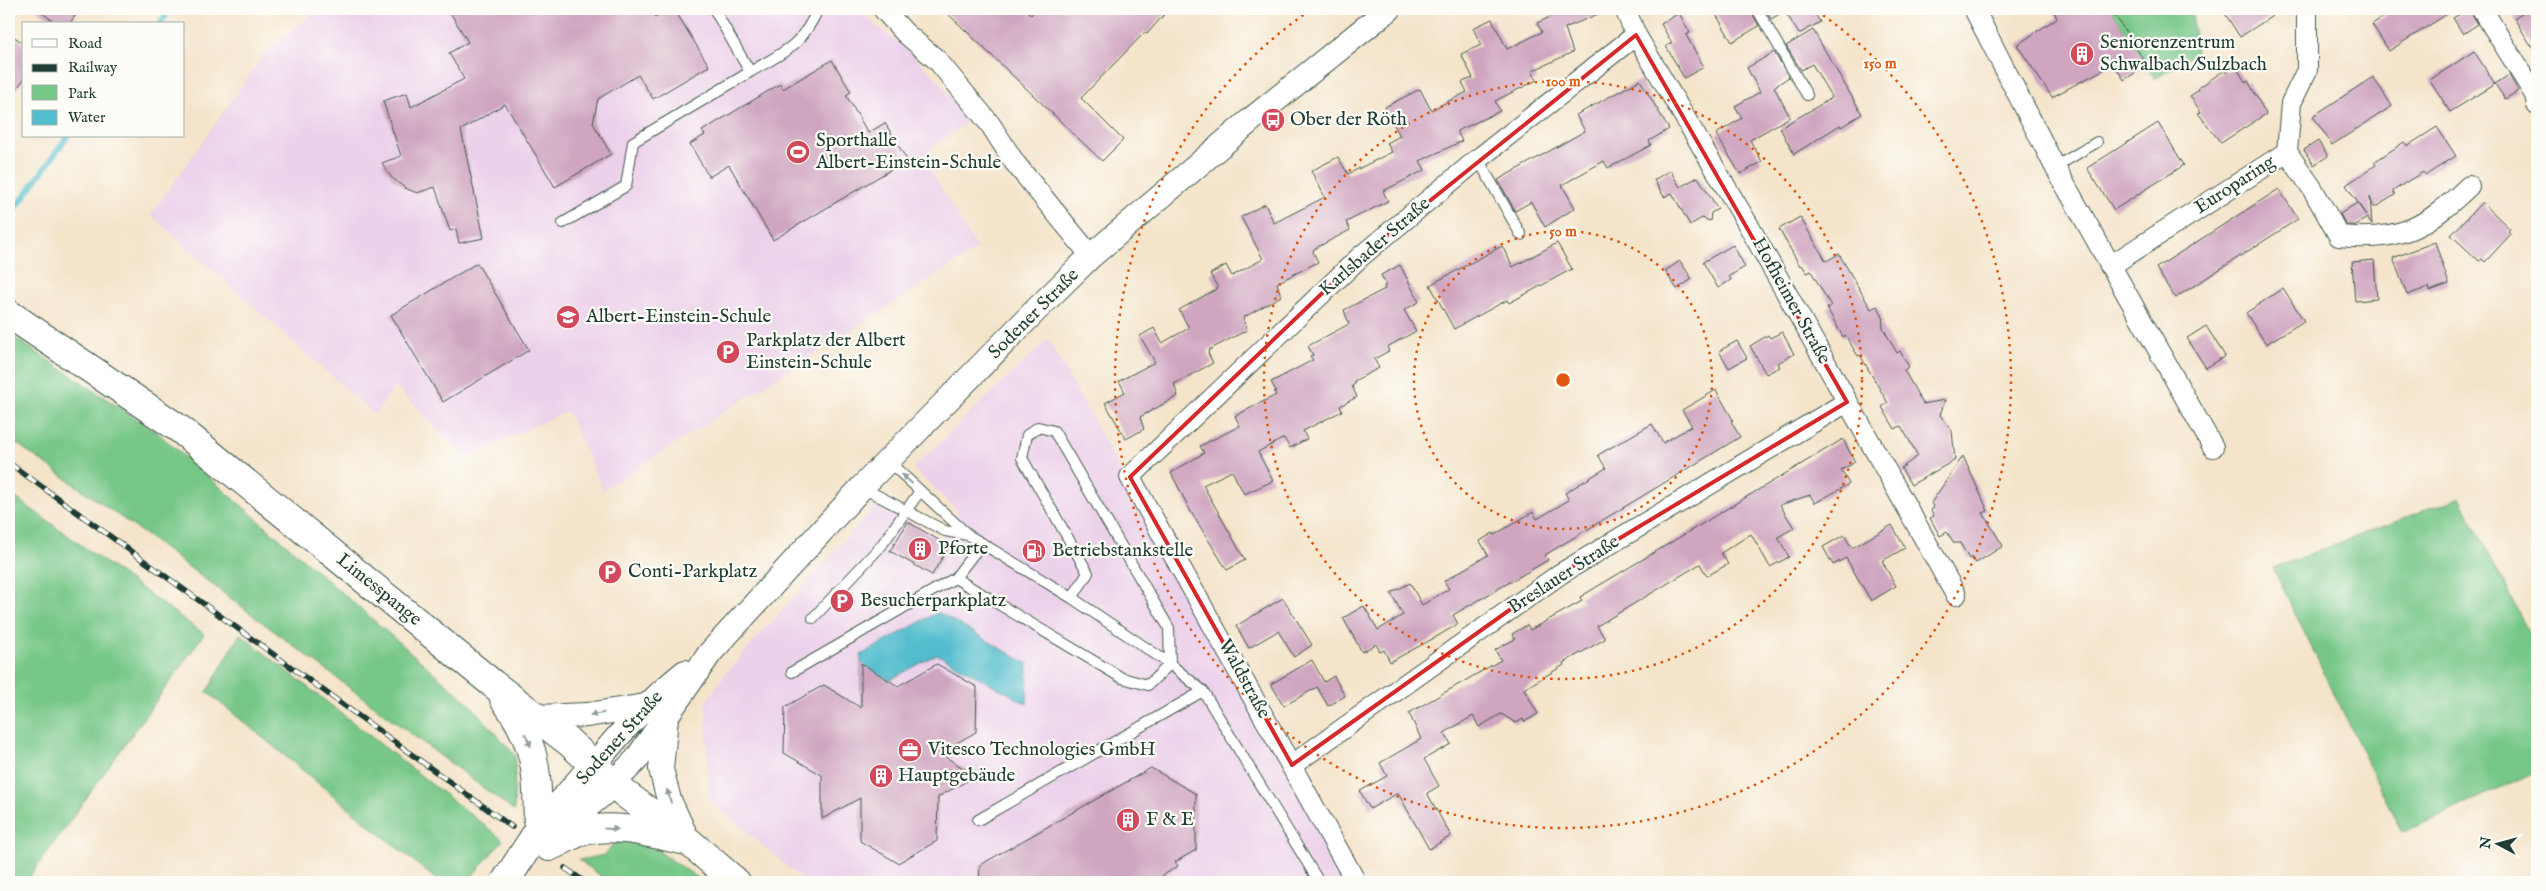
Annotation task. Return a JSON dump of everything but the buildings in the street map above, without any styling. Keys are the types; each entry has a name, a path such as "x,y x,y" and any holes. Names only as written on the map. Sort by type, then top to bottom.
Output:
{"main road":[{"name":"Limesspange","path":"9,314 181,430 493,684 538,717 604,773 624,793 688,841 736,882"},
{"path":"493,684 516,715 531,743 537,773 543,839 514,882"},
{"path":"505,882 543,839 584,808 604,773"},
{"path":"543,839 601,829 636,831 688,841"}],"street":[{"path":"884,9 905,33 937,60 984,117 1015,162 1092,256"},
{"name":"Sodener Straße","path":"604,773 636,760 656,709 862,487 1092,256 1252,119 1389,9"},
{"name":"Hofheimer Straße","path":"1625,9 1636,35 1746,221 1956,595"},
{"path":"1974,9 2055,167 2214,447"},
{"name":"Europaring","path":"2110,266 2287,152 2291,103 2307,70 2307,9"},
{"path":"2482,9 2535,95 2537,105"},
{"name":"Karlsbader Straße","path":"1130,477 1360,257 1478,159 1636,35"},
{"path":"2287,152 2312,188 2339,236 2382,238 2408,230 2430,219 2469,186"},
{"name":"Breslauer Straße","path":"1292,765 1560,574 1847,402"},
{"name":"Waldstraße","path":"1130,477 1356,882"},
{"path":"538,717 656,709 661,769 669,800 688,841"}],"lane":[{"path":"714,9 750,72"},
{"path":"563,223 626,186 633,142 794,46 812,22 818,9"},
{"path":"1757,9 1807,95"},
{"path":"2055,167 2097,142"},
{"path":"1478,159 1521,235"},
{"path":"955,578 1122,678 1148,684 1170,664 1169,628 1054,430 1038,427 1027,435 1022,458 1088,573 1072,598"},
{"path":"888,461 953,519 968,535 1072,598 1170,664 1204,691 1319,882"},
{"path":"862,487 949,532 968,535"},
{"path":"814,618 880,546 920,490"},
{"path":"792,672 955,578 982,543"},
{"path":"978,820 1204,691"}],"highlighted area":[{"path":"1636,35 1847,402 1560,574 1292,765 1130,477 1360,257"}],"shaded area":[{"name":"Albert-Einstein-Schule","path":"318,9 855,9 910,52 936,78 969,120 922,156 977,249 603,490 567,411 466,458 395,386 375,415 151,215 265,53"},
{"path":"1048,339 1348,882 806,882 709,800 706,702 725,674 879,502 941,539 958,511 913,468"}],"green space":[{"path":"2111,9 2192,9 2196,53 2155,79"},
{"path":"9,334 159,434 470,704 515,755 514,811 150,538 9,438"},
{"path":"9,493 204,634 26,882 9,882"},
{"path":"2460,497 2537,649 2537,771 2402,833 2273,568"},
{"path":"240,634 503,840 467,882 439,882 207,692"},
{"path":"615,841 645,842 704,882 609,882 579,860 605,855"}],"water":[{"path":"938,612 1028,664 1027,704 937,654 861,696 861,655"}],"waterway":[{"path":"161,22 170,9"},
{"path":"10,216 67,138"}],"railway":[{"path":"9,463 512,827"},
{"path":"565,868 585,882"}],"place":[{"name":"Seniorenzentrum Schwalbach/Sulzbach","path":"2082,54"},
{"name":"Ober der Röth","path":"1273,120"},
{"name":"Sporthalle Albert-Einstein-Schule","path":"798,152"},
{"name":"Albert-Einstein-Schule","path":"568,317"},
{"name":"Parkplatz der Albert Einstein-Schule","path":"728,352"},
{"name":"Pforte","path":"920,549"},
{"name":"Betriebstankstelle","path":"1034,551"},
{"name":"Conti-Parkplatz","path":"610,572"},
{"name":"Besucherparkplatz","path":"842,601"},
{"name":"Vitesco Technologies GmbH","path":"910,750"},
{"name":"Hauptgebäude","path":"881,776"},
{"name":"F & E","path":"1128,820"}]}
